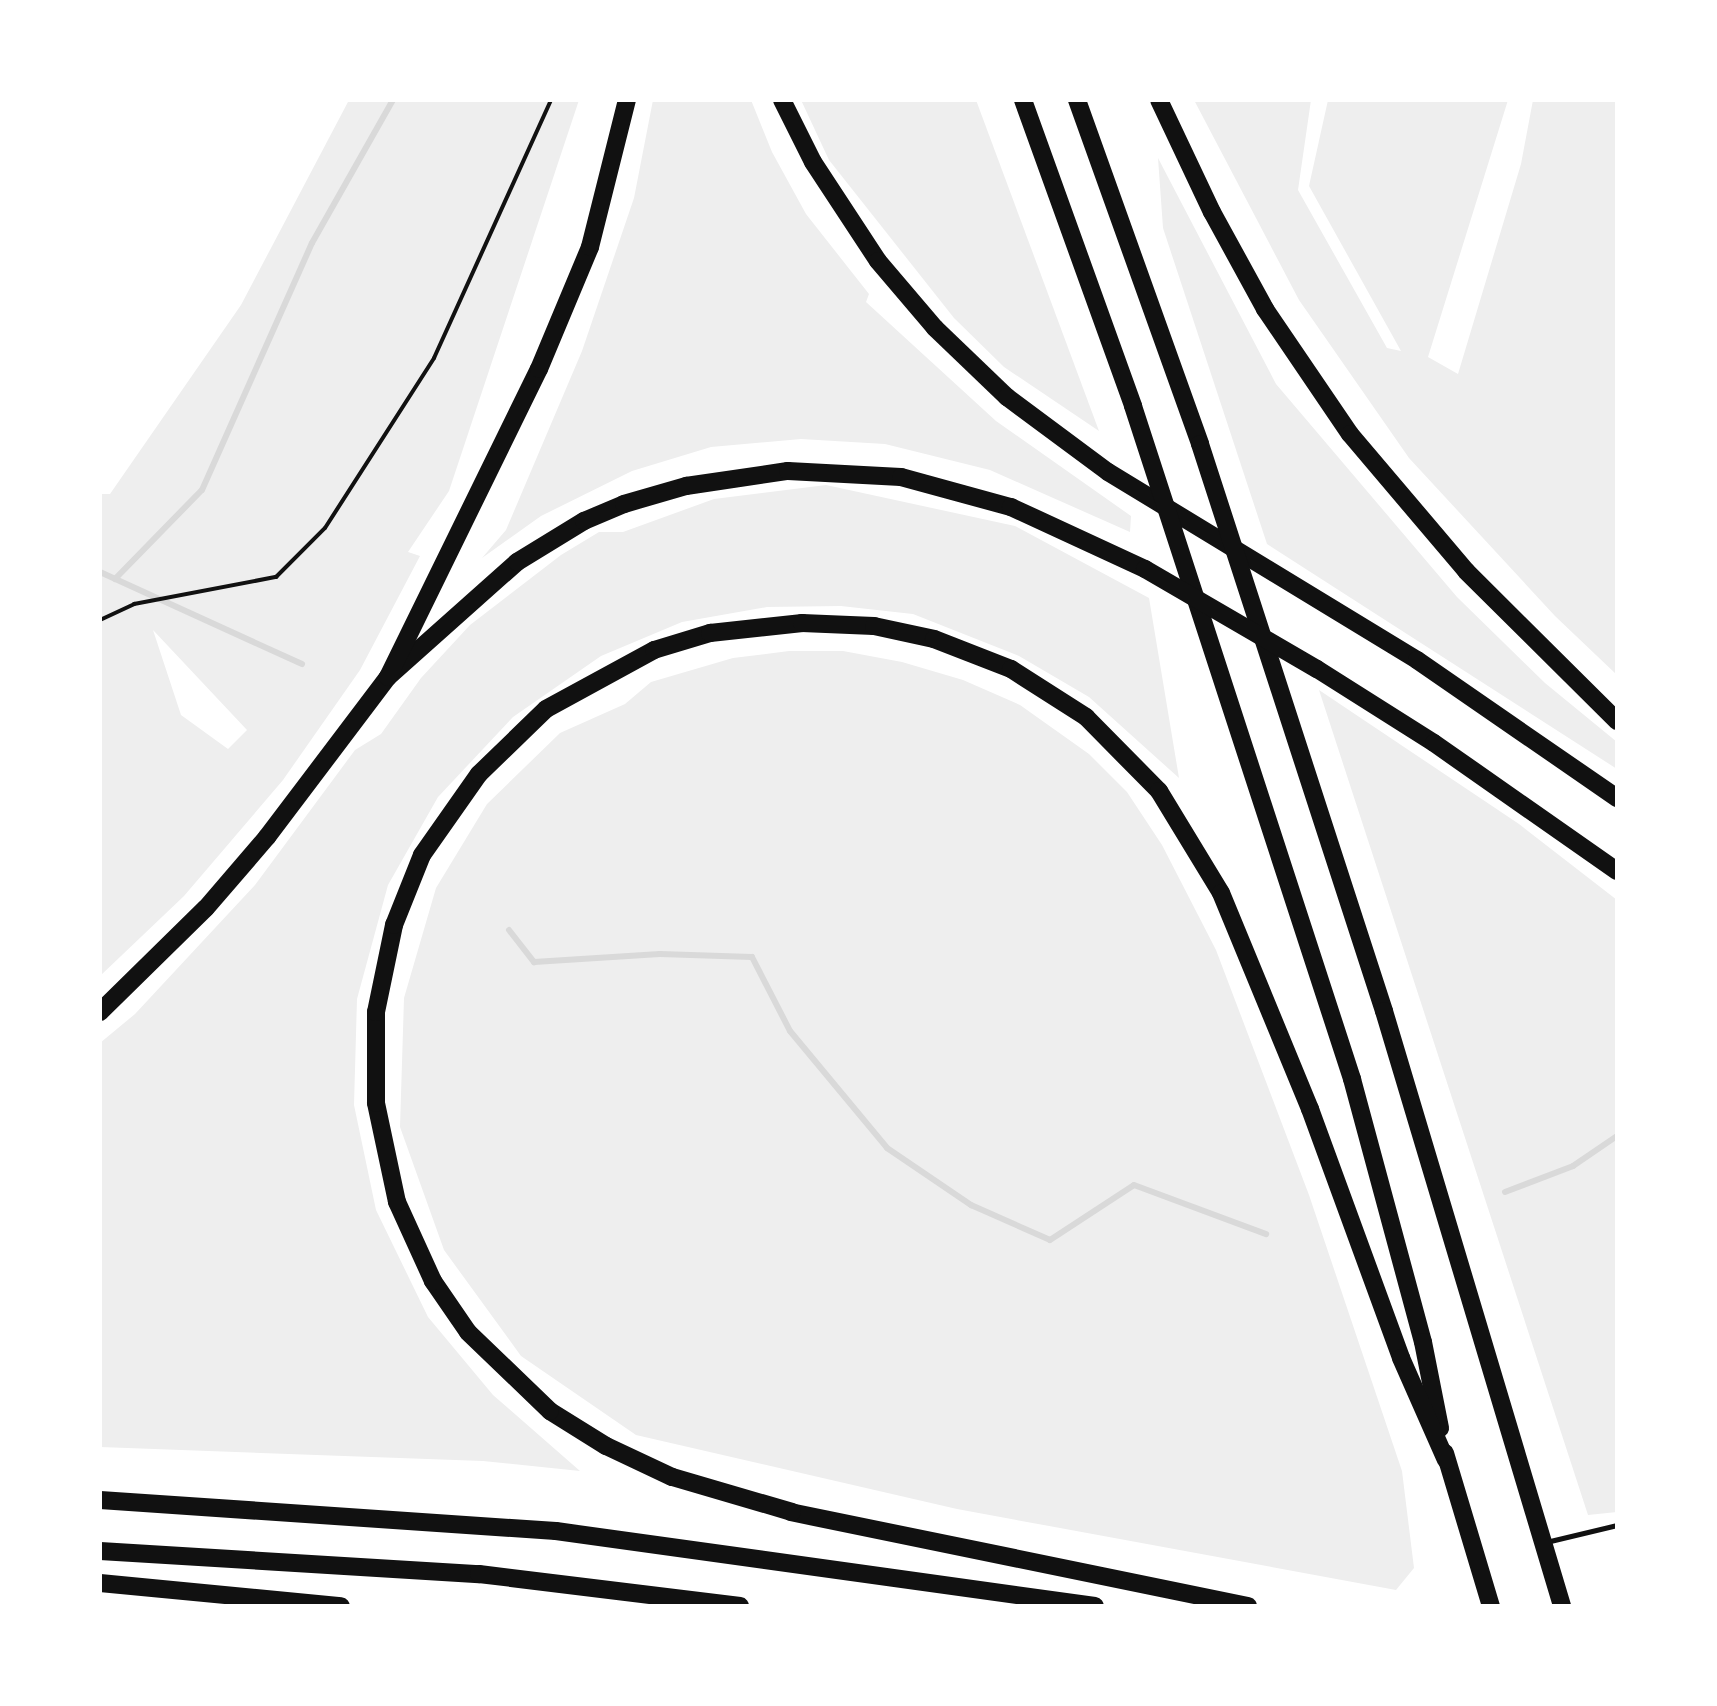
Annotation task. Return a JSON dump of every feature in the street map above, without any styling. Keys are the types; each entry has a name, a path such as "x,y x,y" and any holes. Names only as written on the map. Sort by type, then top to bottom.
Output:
{"highway":[{"path":"100,1012 206,908 267,837 388,677 539,369 582,264 627,100"},
{"path":"782,100 813,162 878,261 935,328 1006,397 1108,472 1416,660 1617,798"},
{"path":"1023,100 1133,406 1352,1079 1423,1342 1446,1460 1491,1606"},
{"path":"1077,100 1200,444 1384,1011 1562,1606"},
{"path":"1159,100 1265,310 1350,434 1487,594 1617,721"},
{"path":"388,677 517,562 624,504 686,486 788,471 901,477 1011,507 1145,570 1417,732 1617,871"},
{"path":"1248,1606 792,1512 672,1477 606,1446 550,1410 468,1332 416,1250 392,1187 376,1103 376,1012 394,925 422,856 479,774 546,709 654,650 710,633 802,622 874,626 934,639 1011,670 1086,716 1158,792 1222,893 1310,1108 1401,1358 1446,1460"},
{"path":"100,1500 556,1531 1095,1606"},
{"path":"100,1551 479,1574 740,1606"},
{"path":"100,1583 341,1606"}],"lane":[{"path":"1543,1543 1617,1525"}],"path":[{"path":"100,620 136,604 276,578 325,528 434,358 551,100"}],"shaded area":[{"path":"349,100 579,100 449,491 408,552 420,556 360,670 283,780 184,896 100,976 100,494 110,494 241,305","holes":["153,630 247,730 228,749 181,715"]},
{"path":"653,100 751,100 772,152 806,214 869,294 866,302 996,421 1131,516 1130,532 990,470 885,444 801,439 711,447 632,471 541,516 482,558 506,530 582,351 634,198"},
{"path":"801,100 976,100 1099,431 1004,367 954,318 829,160"},
{"path":"1194,100 1311,100 1298,190 1387,348 1401,351 1309,186 1328,100 1508,100 1428,357 1458,374 1521,164 1533,100 1617,100 1617,675 1555,616 1409,458 1299,300"},
{"path":"1158,158 1276,384 1457,597 1545,683 1617,742 1617,769 1267,544 1163,228"},
{"path":"826,485 1015,526 1149,598 1179,778 1089,697 1019,656 913,614 841,606 767,607 682,622 601,656 513,717 438,797 388,885 357,999 354,1105 376,1210 428,1317 493,1395 580,1471 483,1461 100,1447 100,1043 135,1014 255,885 355,750 381,734 421,678 470,625 561,555 599,532 623,532 714,499"},
{"path":"789,651 843,651 902,662 963,680 1020,705 1089,754 1127,792 1162,845 1216,950 1309,1195 1402,1471 1414,1568 1396,1590 957,1509 636,1435 521,1356 444,1250 400,1127 404,998 436,888 487,804 560,733 625,704 651,682 733,658"},
{"path":"1319,690 1519,824 1617,900 1617,1512 1588,1515"}],"waterway":[{"path":"115,579 202,490 312,243 393,100"},
{"path":"100,572 302,664"},
{"path":"509,930 534,962 660,954 752,957 790,1031 887,1148 971,1205 1050,1240 1134,1185 1266,1234"},
{"path":"1505,1192 1573,1166 1617,1136"}]}
